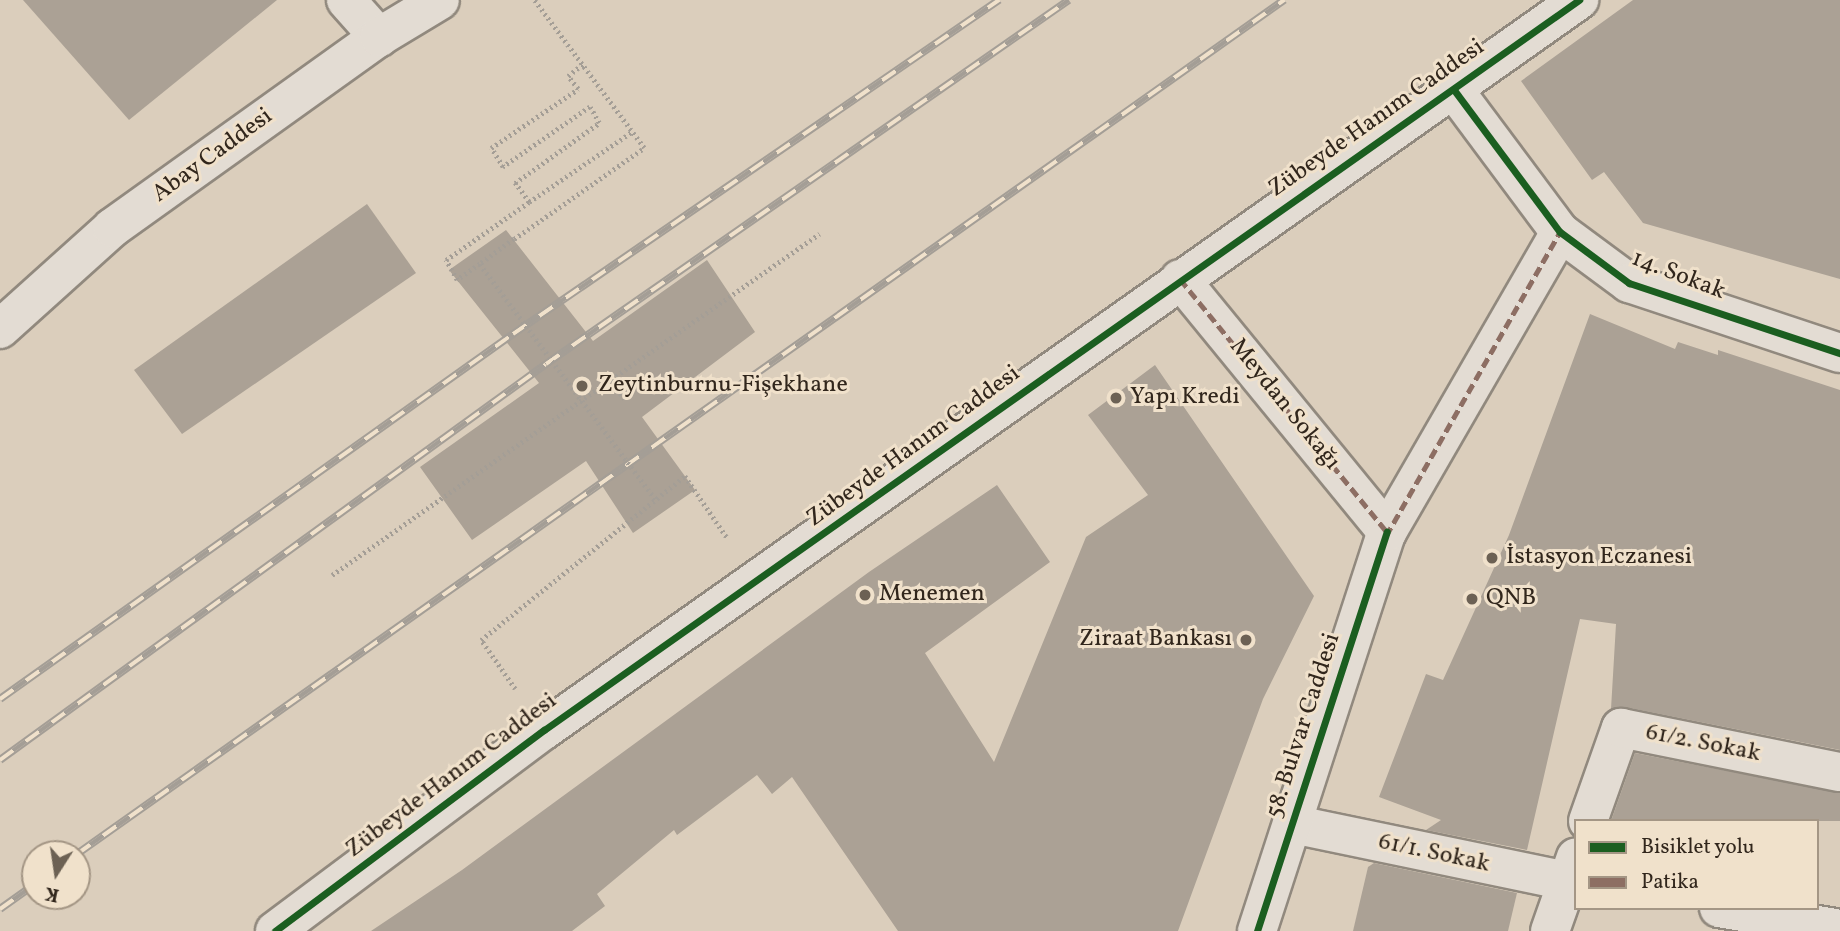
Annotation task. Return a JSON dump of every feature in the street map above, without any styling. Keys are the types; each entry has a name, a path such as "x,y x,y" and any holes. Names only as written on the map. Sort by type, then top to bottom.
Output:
{"street":[{"path":"346,0 379,37"},
{"name":"Abay Caddesi","path":"0,329 112,228 379,37 440,0"},
{"name":"Zübeyde Hanım Caddesi","path":"275,931 544,730 1579,0"},
{"name":"14. Sokak","path":"1454,90 1560,232 1629,283 1840,353"},
{"name":"58. Bulvar Caddesi","path":"1257,931 1387,532 1560,232"},
{"name":"Meydan Sokağı","path":"1181,279 1387,532"},
{"name":"61/2. Sokak","path":"1589,819 1620,728 1840,772"},
{"name":"61/1. Sokak","path":"1292,824 1573,874"},
{"path":"1550,931 1573,874"},
{"path":"1731,910 1840,929"}],"path":[{"path":"534,0 584,62 633,131 644,148 457,280 446,260 633,131"},
{"path":"529,202 515,183 599,123 590,107 503,167 491,148 578,89 568,76 584,62"},
{"path":"332,575 819,234"},
{"path":"480,264 656,500"},
{"path":"609,381 625,399"},
{"path":"544,730 481,640 685,476 728,539"}],"building":[{"path":"23,0 277,0 129,120"},
{"path":"1633,0 1840,0 1840,279 1643,223 1604,172 1592,180 1521,81"},
{"path":"367,204 416,273 182,434 134,370"},
{"path":"506,230 593,341 707,260 755,332 642,417 695,490 633,533 586,461 472,540 420,467 539,383 449,270"},
{"path":"1590,314 1675,349 1678,342 1718,355 1718,350 1840,390 1840,750 1625,707 1611,709 1616,624 1580,619 1527,850 1426,830 1441,820 1379,797 1426,674 1443,680 1509,535"},
{"path":"1155,365 1314,596 1263,699 1178,931 898,931 792,777 772,794 757,775 677,835 674,830 597,894 605,906 572,931 371,931 462,870 869,572 997,485 1050,562 925,653 994,762 1086,537 1148,495 1088,415"},
{"path":"1635,753 1840,793 1840,821 1612,819"},
{"path":"1374,863 1517,893 1508,931 1353,931 1368,867"}],"railway":[{"path":"0,699 513,334 999,0"},
{"path":"0,760 546,364 1069,0"},
{"path":"91,844 1284,0"},
{"path":"0,909 21,894"}],"marked path":[{"path":"1386,536 1560,232"},
{"path":"1180,279 1387,532"}],"cycle path":[{"path":"275,931 544,730 1579,0"},
{"path":"1454,90 1560,232 1629,283 1840,353"},
{"path":"1257,931 1387,532"}],"place":[{"name":"Zeytinburnu-Fişekhane","path":"582,386"},
{"name":"Yapı Kredi","path":"1116,398"},
{"name":"İstasyon Eczanesi","path":"1492,558"},
{"name":"Menemen","path":"865,595"},
{"name":"QNB","path":"1472,599"},
{"name":"Ziraat Bankası","path":"1246,640"}]}
